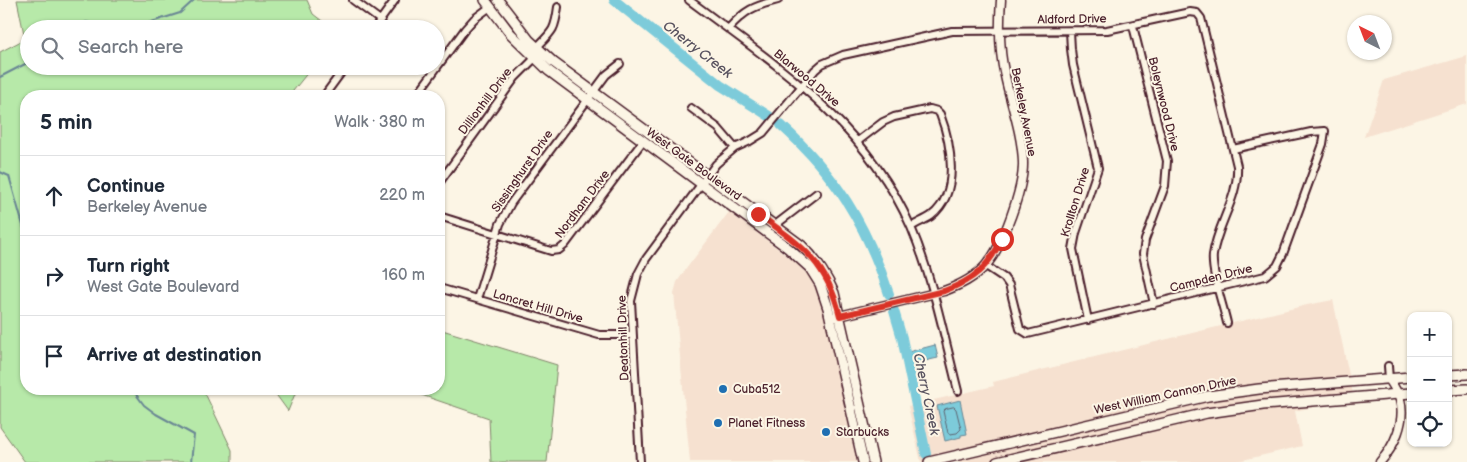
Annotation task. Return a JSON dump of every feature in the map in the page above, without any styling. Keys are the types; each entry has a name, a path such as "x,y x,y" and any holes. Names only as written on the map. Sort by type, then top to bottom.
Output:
{"main road":[{"name":"West Gate Boulevard","path":"498,0 516,25 537,47 592,92 801,246 819,265 834,294 873,462"},
{"name":"West Gate Boulevard","path":"488,3 510,33 534,59 586,100 799,257 810,268 820,284 831,318 863,462"},
{"path":"1452,375 1467,374"},
{"name":"West William Cannon Drive","path":"929,462 1208,396 1407,377"},
{"path":"844,381 854,378"},
{"path":"1452,390 1467,389"},
{"name":"West William Cannon Drive","path":"997,462 1235,408 1407,394"},
{"path":"1130,414 1133,430"}],"street":[{"path":"353,0 380,20 395,0"},
{"name":"Blarwood Drive","path":"689,0 802,86 826,107 858,142 889,186 910,227 933,293 958,391"},
{"path":"728,29 749,9 778,0"},
{"name":"Berkeley Avenue","path":"831,318 933,293 963,283 986,266 998,247 1017,198 1023,164 1021,143 1003,69 999,31 1001,0"},
{"path":"445,56 465,29 488,3"},
{"path":"537,47 556,26 558,7"},
{"name":"Aldford Drive","path":"706,176 721,158 763,133 822,64 843,55 952,31 1070,32 1107,30 1194,12 1199,15 1237,166 1238,180 1213,252 1213,267 1227,323"},
{"name":"Boleynwood Drive","path":"1133,26 1167,161 1165,186 1145,240 1143,254 1154,304"},
{"name":"Krollton Drive","path":"1070,32 1074,64 1098,162 1096,176 1076,233 1073,249 1088,320"},
{"name":"Dillionhill Drive","path":"445,175 515,78 534,59"},
{"name":"Sissinghurst Drive","path":"478,299 497,234 503,217 511,203 592,92 606,75 620,64"},
{"path":"328,90 339,75"},
{"path":"420,90 431,75"},
{"path":"691,108 718,128 735,148"},
{"path":"858,142 882,122 894,117 930,108 938,111 940,114 949,148 952,170 951,178 944,198 936,211 931,216 910,227"},
{"name":"Campden Drive","path":"986,266 1004,278 1010,285 1020,329 1026,333 1088,320 1265,276 1277,266 1286,246 1324,140 1325,131 1317,131 1233,149"},
{"name":"Nordham Drive","path":"497,234 551,250 562,248 642,141"},
{"name":"Deatonhill Drive","path":"640,462 631,302 638,274 646,259 706,176"},
{"path":"774,226 817,193"},
{"path":"445,218 497,234"},
{"name":"Lancret Hill Drive","path":"445,290 599,335 632,335"},
{"path":"1380,462 1390,449 1398,432 1401,408 1398,394 1389,379 1388,366"}],"shaded area":[{"path":"1467,56 1467,104 1364,137 1384,80"},
{"path":"729,212 793,260 806,273 816,288 824,311 858,462 690,462 674,293 677,282"},
{"path":"1333,300 1355,403 1323,405 1295,411 1302,446 1234,462 921,462 908,406 994,386 993,382"}],"green space":[{"path":"17,0 307,0 313,14 321,20 21,20"},
{"path":"20,42 20,75 306,75 294,90 20,90 20,395 206,395 232,450 232,462 25,462 0,427 0,52"},
{"path":"445,331 557,365 547,462 491,462 489,418 422,395 445,395"},
{"path":"276,395 295,395 288,411"}],"water":[{"path":"935,345 938,358 911,364 908,352"},
{"path":"960,400 967,434 945,441 937,406"}],"waterway":[{"path":"158,20 180,13 194,0"},
{"name":"Cherry Creek","path":"614,0 720,85 769,116"},
{"path":"0,77 20,67"},
{"name":"Cherry Creek","path":"781,125 818,163 847,202 870,245 889,294"},
{"path":"0,172 9,176 20,215"},
{"name":"Cherry Creek","path":"894,311 902,338 926,454"},
{"path":"136,395 144,405 156,414 194,435 191,462"}],"place":[{"name":"Cuba512","path":"723,389"},
{"name":"Planet Fitness","path":"718,423"},
{"name":"Starbucks","path":"826,432"}],"route":[{"path":"758,214 813,257 829,281 840,316 958,286 972,278 986,266 1002,239"}]}
